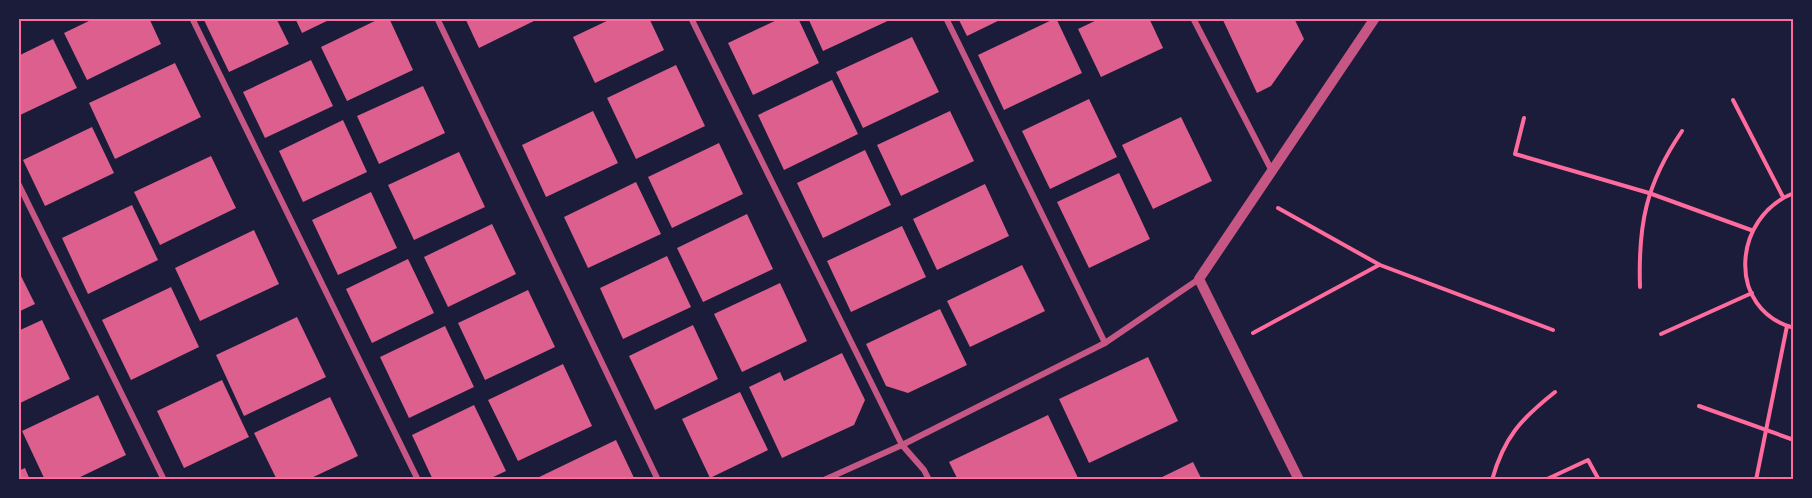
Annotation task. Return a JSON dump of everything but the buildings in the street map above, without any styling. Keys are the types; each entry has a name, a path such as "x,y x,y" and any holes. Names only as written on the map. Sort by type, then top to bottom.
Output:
{"street":[{"path":"192,18 418,480"},
{"path":"437,18 658,480"},
{"path":"691,18 902,446 924,470 929,480"},
{"path":"946,18 1105,343"},
{"path":"1193,18 1272,171"},
{"path":"824,480 902,446 1105,343 1199,279 1375,18"},
{"path":"18,183 164,480"},
{"path":"1199,279 1299,480"}],"path":[{"path":"1732,100 1784,197"},
{"path":"1524,118 1515,154 1649,193 1751,230"},
{"path":"1640,287 1639,243 1649,193 1667,154 1682,131"},
{"path":"1794,193 1764,211 1751,230 1745,251 1746,273 1752,293 1767,313 1794,328"},
{"path":"1255,196 1380,265 1553,330"},
{"path":"1232,344 1380,265"},
{"path":"1661,334 1752,293"},
{"path":"1756,480 1787,326"},
{"path":"1492,480 1500,453 1523,417 1555,392"},
{"path":"1699,406 1766,432 1794,440"},
{"path":"1545,480 1588,460 1599,480"}]}
